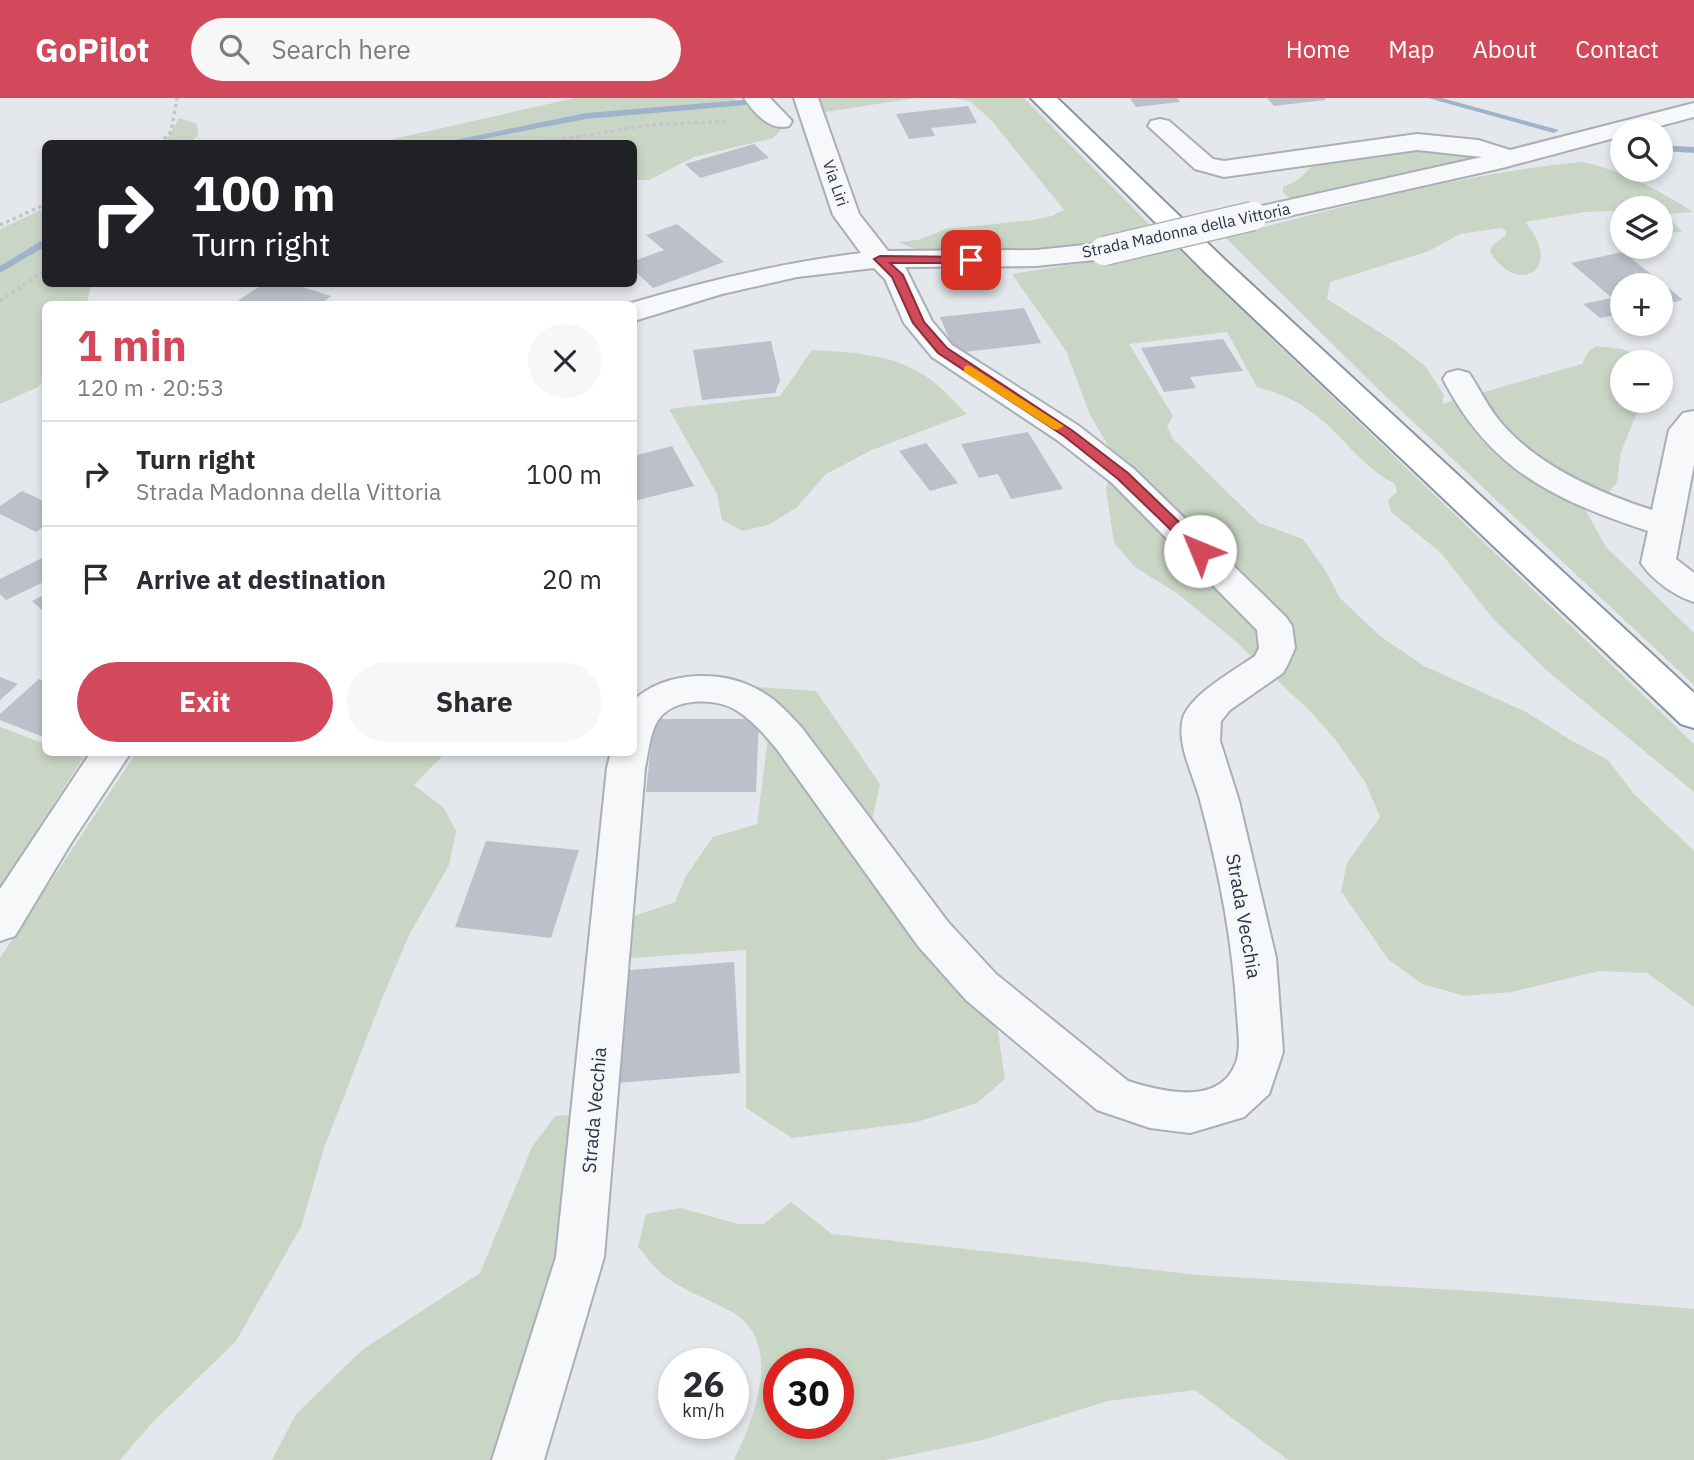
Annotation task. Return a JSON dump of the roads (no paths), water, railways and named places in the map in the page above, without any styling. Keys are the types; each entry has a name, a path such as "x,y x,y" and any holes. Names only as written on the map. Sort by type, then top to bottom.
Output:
{"highway":[{"path":"1043,98 1215,266 1694,715"}],"street":[{"path":"756,98 780,121"},
{"name":"Via Liri","path":"806,98 846,215 880,259"},
{"name":"Strada Madonna della Vittoria","path":"637,311 715,287 775,273 880,259 1036,258 1104,251 1515,157 1693,110"},
{"path":"1160,126 1203,164 1224,169 1417,142 1478,148 1515,157"},
{"name":"Strada Vecchia","path":"637,727 639,719 657,701 682,690 710,689 744,698 767,714 789,738 933,934 981,986 1112,1096 1150,1108 1190,1113 1228,1103 1253,1080 1261,1052 1255,958 1220,801 1200,741 1202,718 1217,701 1270,664 1278,648 1274,626 1123,476 1068,433 942,351 919,323 897,275 880,259"},
{"path":"1458,379 1466,399 1483,423 1507,448 1539,471 1577,493 1666,526"},
{"path":"1694,419 1685,430 1658,563 1694,590"},
{"path":"0,924 57,832 109,756"},
{"name":"Strada Vecchia","path":"518,1460 580,1258 629,756"}],"waterway":[{"path":"1432,98 1554,130"},
{"path":"461,140 586,116 743,103"},
{"path":"1673,149 1694,150"},
{"path":"0,270 42,244"}]}
